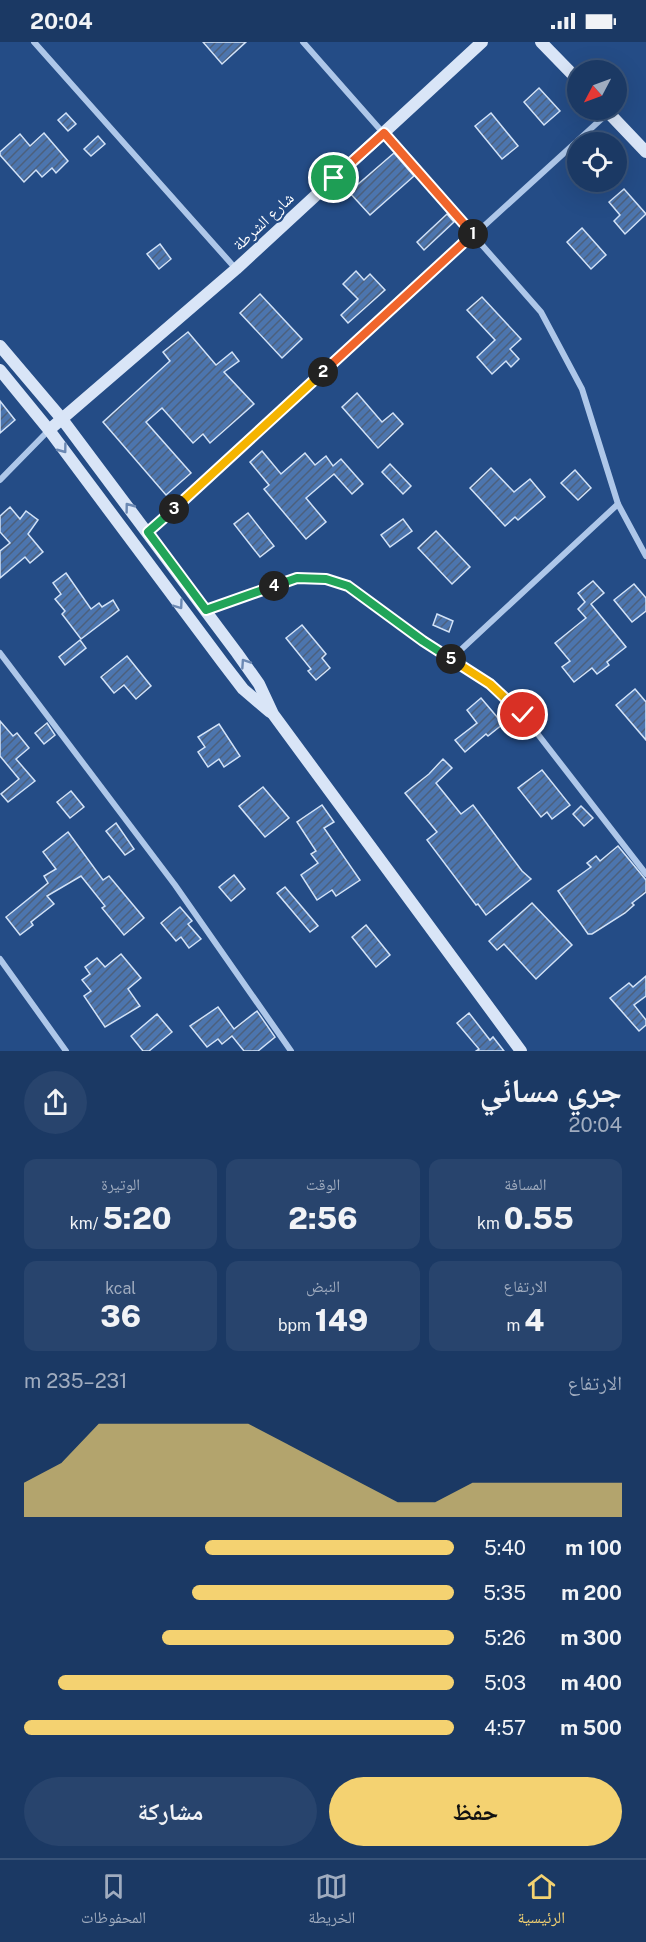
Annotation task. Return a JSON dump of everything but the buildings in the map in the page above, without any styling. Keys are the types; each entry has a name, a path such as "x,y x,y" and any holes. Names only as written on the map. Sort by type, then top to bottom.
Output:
{"main road":[{"name":"شارع الشرطة","path":"49,430 236,269 482,42"},
{"path":"541,42 567,69"},
{"path":"616,120 646,152"},
{"path":"0,346 62,419 206,610 248,668 273,714 521,1051"},
{"path":"0,370 49,430 243,689 273,714"}],"street":[{"path":"34,42 236,269"},
{"path":"303,42 541,312 582,389 618,504 646,556"},
{"path":"148,532 597,120"},
{"path":"0,480 49,430"},
{"path":"452,659 618,504"},
{"path":"206,610 297,578 326,579 348,586 423,641 490,684 523,715 646,874"},
{"path":"0,653 175,885 291,1051"},
{"path":"0,959 66,1051"}],"route":[{"path":"334,178 384,133 473,234 148,532 206,610 297,578 326,579 348,586 423,641 490,684 523,715"}]}
